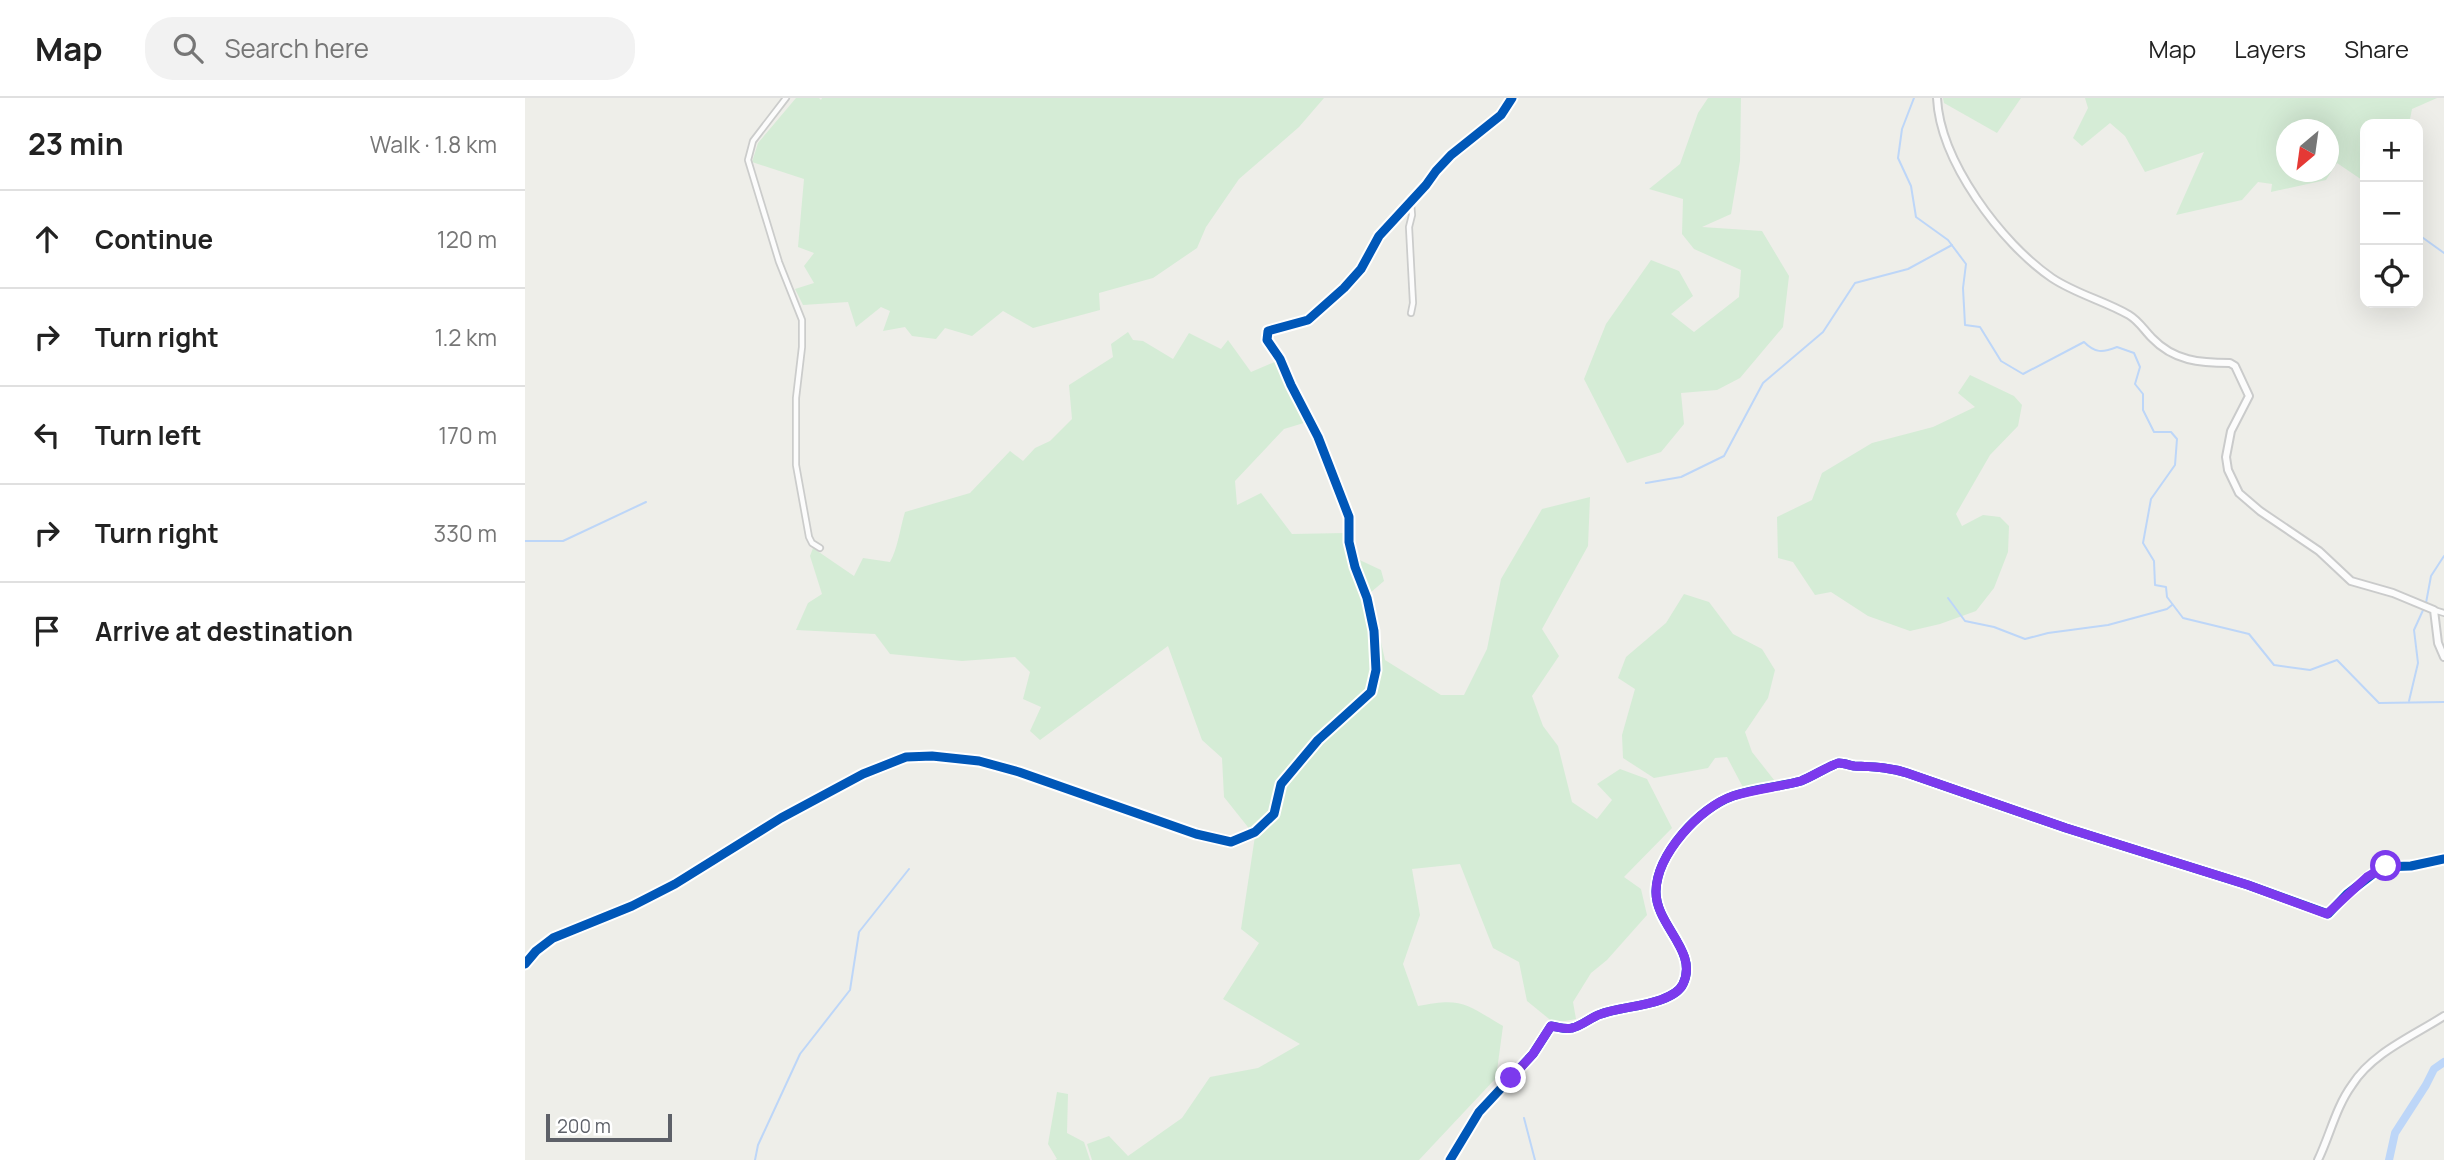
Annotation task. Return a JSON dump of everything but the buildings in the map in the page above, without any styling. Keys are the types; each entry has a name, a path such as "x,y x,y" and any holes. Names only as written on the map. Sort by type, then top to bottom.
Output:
{"street":[{"path":"786,98 753,141 748,160 779,262 802,320 796,398 796,465 809,537 812,543 820,548"},
{"path":"525,964 535,951 552,937 640,902 675,884 781,818 863,774 906,757 932,756 979,761 1020,772 1196,834 1231,842 1255,832 1273,814 1281,784 1310,749 1371,692 1375,670 1374,631 1367,598 1349,542 1349,517 1318,437 1268,340 1268,331 1308,320 1327,304 1361,269 1379,236 1451,155 1501,115 1512,98"},
{"path":"1937,98 1941,126 1958,165 2001,230 2032,262 2070,288 2132,317 2152,339 2173,355 2189,361 2230,363 2235,366 2249,396 2231,431 2226,457 2228,470 2239,493 2260,511 2319,551 2351,581 2444,613"},
{"path":"1411,202 1411,313"},
{"path":"2433,609 2444,657"},
{"path":"1450,1160 1479,1112 1533,1054 1551,1026 1573,1028 1606,1012 1661,1000 1676,993 1683,985 1686,976 1685,955 1664,923 1655,889 1662,868 1680,836 1702,815 1728,798 1800,781 1837,763 1887,767 1907,773 2066,828 2248,885 2327,914 2347,894 2382,867 2411,866 2444,859"},
{"path":"2318,1160 2342,1103 2357,1077 2377,1058 2444,1016"}],"green space":[{"path":"796,98 1324,98 1299,127 1239,179 1206,227 1197,248 1153,278 1099,293 1100,310 1033,328 1003,311 972,336 945,328 936,339 912,336 905,327 883,331 890,311 881,307 856,327 848,302 803,305 795,289 814,283 804,266 814,253 798,247 804,179 752,162 758,143"},
{"path":"1708,98 1741,98 1740,161 1731,214 1702,227 1762,231 1789,276 1783,327 1740,378 1717,390 1681,393 1684,424 1661,452 1627,463 1584,379 1606,324 1651,260 1679,271 1693,296 1671,314 1694,332 1739,297 1741,270 1694,249 1682,234 1683,199 1649,189 1680,164 1698,113"},
{"path":"1943,98 2021,98 1997,133 1944,103"},
{"path":"2085,98 2437,98 2412,109 2410,119 2360,119 2360,179 2339,164 2339,119 2276,119 2276,182 2317,182 2271,192 2272,184 2258,182 2242,200 2176,215 2204,152 2145,172 2125,136 2110,123 2082,146 2073,138 2088,108"},
{"path":"1128,332 1133,340 1143,341 1173,359 1189,333 1221,349 1228,340 1251,372 1277,361 1307,422 1284,429 1235,481 1237,505 1261,493 1292,534 1345,533 1349,555 1381,570 1384,581 1370,593 1385,660 1441,695 1464,695 1487,649 1501,579 1542,509 1590,497 1588,546 1542,629 1559,656 1532,696 1543,726 1558,746 1572,802 1597,819 1612,800 1597,784 1620,769 1647,779 1672,828 1624,877 1641,889 1647,915 1607,960 1591,973 1573,1002 1576,1019 1554,1023 1527,1001 1519,962 1493,948 1460,864 1412,869 1420,915 1403,964 1418,1006 1445,1002 1463,1004 1503,1026 1496,1078 1419,1160 1092,1160 1087,1144 1109,1136 1128,1156 1182,1118 1210,1077 1258,1068 1300,1044 1223,999 1259,943 1241,929 1255,836 1224,797 1222,758 1202,740 1168,646 1040,740 1030,731 1041,707 1023,699 1030,672 1015,657 962,661 890,654 875,634 796,630 808,603 822,594 810,556 813,548 854,576 863,558 890,562 905,512 970,493 1010,451 1023,461 1035,448 1050,441 1072,419 1069,385 1113,357 1111,344"},
{"path":"1970,375 2014,396 2022,405 2018,426 1990,455 1956,514 1962,526 1983,515 2000,517 2009,526 2008,552 1994,588 1976,611 1910,631 1868,616 1831,592 1815,595 1793,562 1778,558 1777,517 1812,500 1822,473 1872,443 1933,427 1975,407 1958,393"},
{"path":"1684,594 1709,602 1733,634 1762,649 1775,670 1768,698 1745,732 1752,752 1778,785 1746,793 1727,757 1715,758 1708,768 1654,778 1623,758 1622,735 1635,689 1618,678 1626,657 1666,623"},
{"path":"1057,1092 1068,1094 1067,1133 1084,1142 1090,1160 1055,1160 1057,1159 1048,1144"}],"waterway":[{"path":"1914,98 1902,129 1898,158 1911,186 1916,217 1948,240 1966,264 1963,288 1965,325 1980,327 2001,361 2023,374 2084,342 2099,351 2117,347 2134,353 2140,367 2135,384 2143,394 2143,410 2154,432 2171,432 2177,439 2175,465 2151,499 2143,543 2154,561 2155,585 2166,587 2167,597 2183,618 2249,634 2274,665 2310,670 2337,660 2379,703 2444,702"},
{"path":"2423,238 2444,253"},
{"path":"1646,483 1681,477 1724,456 1763,383 1823,332 1855,283 1908,269 1952,245"},
{"path":"525,541 563,541 646,502"},
{"path":"2426,603 2431,576 2444,556"},
{"path":"1948,598 1965,621 1994,627 2025,639 2108,625 2167,609 2172,605"},
{"path":"2409,701 2418,663 2414,630 2424,608"},
{"path":"755,1160 758,1145 800,1054 850,990 859,932 909,869"},
{"path":"2389,1160 2395,1133 2434,1069 2444,1062"},
{"path":"1524,1118 1535,1160"}],"cycle path":[{"path":"525,964 553,938 632,906 675,884 781,818 863,774 906,757 932,756 979,761 1019,772 1196,834 1231,842 1255,832 1274,814 1281,784 1318,740 1371,692 1376,670 1374,631 1367,598 1349,542 1349,517 1318,437 1280,359 1267,340 1268,331 1308,320 1344,288 1361,269 1379,236 1436,171 1451,155 1501,115 1512,98"},
{"path":"1450,1160 1479,1112 1533,1054 1551,1026 1567,1029 1576,1027 1610,1011 1658,1001 1677,991 1683,984 1685,960 1662,915 1656,891 1664,862 1682,834 1707,811 1733,796 1801,781 1836,764 1887,768 1907,773 2328,914 2347,894 2382,867 2411,866 2444,859"}],"route":[{"path":"1511,1078 1533,1054 1551,1026 1573,1028 1606,1012 1661,1000 1676,993 1683,985 1686,976 1685,955 1664,923 1655,889 1671,848 1692,824 1728,798 1800,781 1837,763 1887,767 1907,773 2066,828 2248,885 2327,914 2367,877 2386,866"}]}
